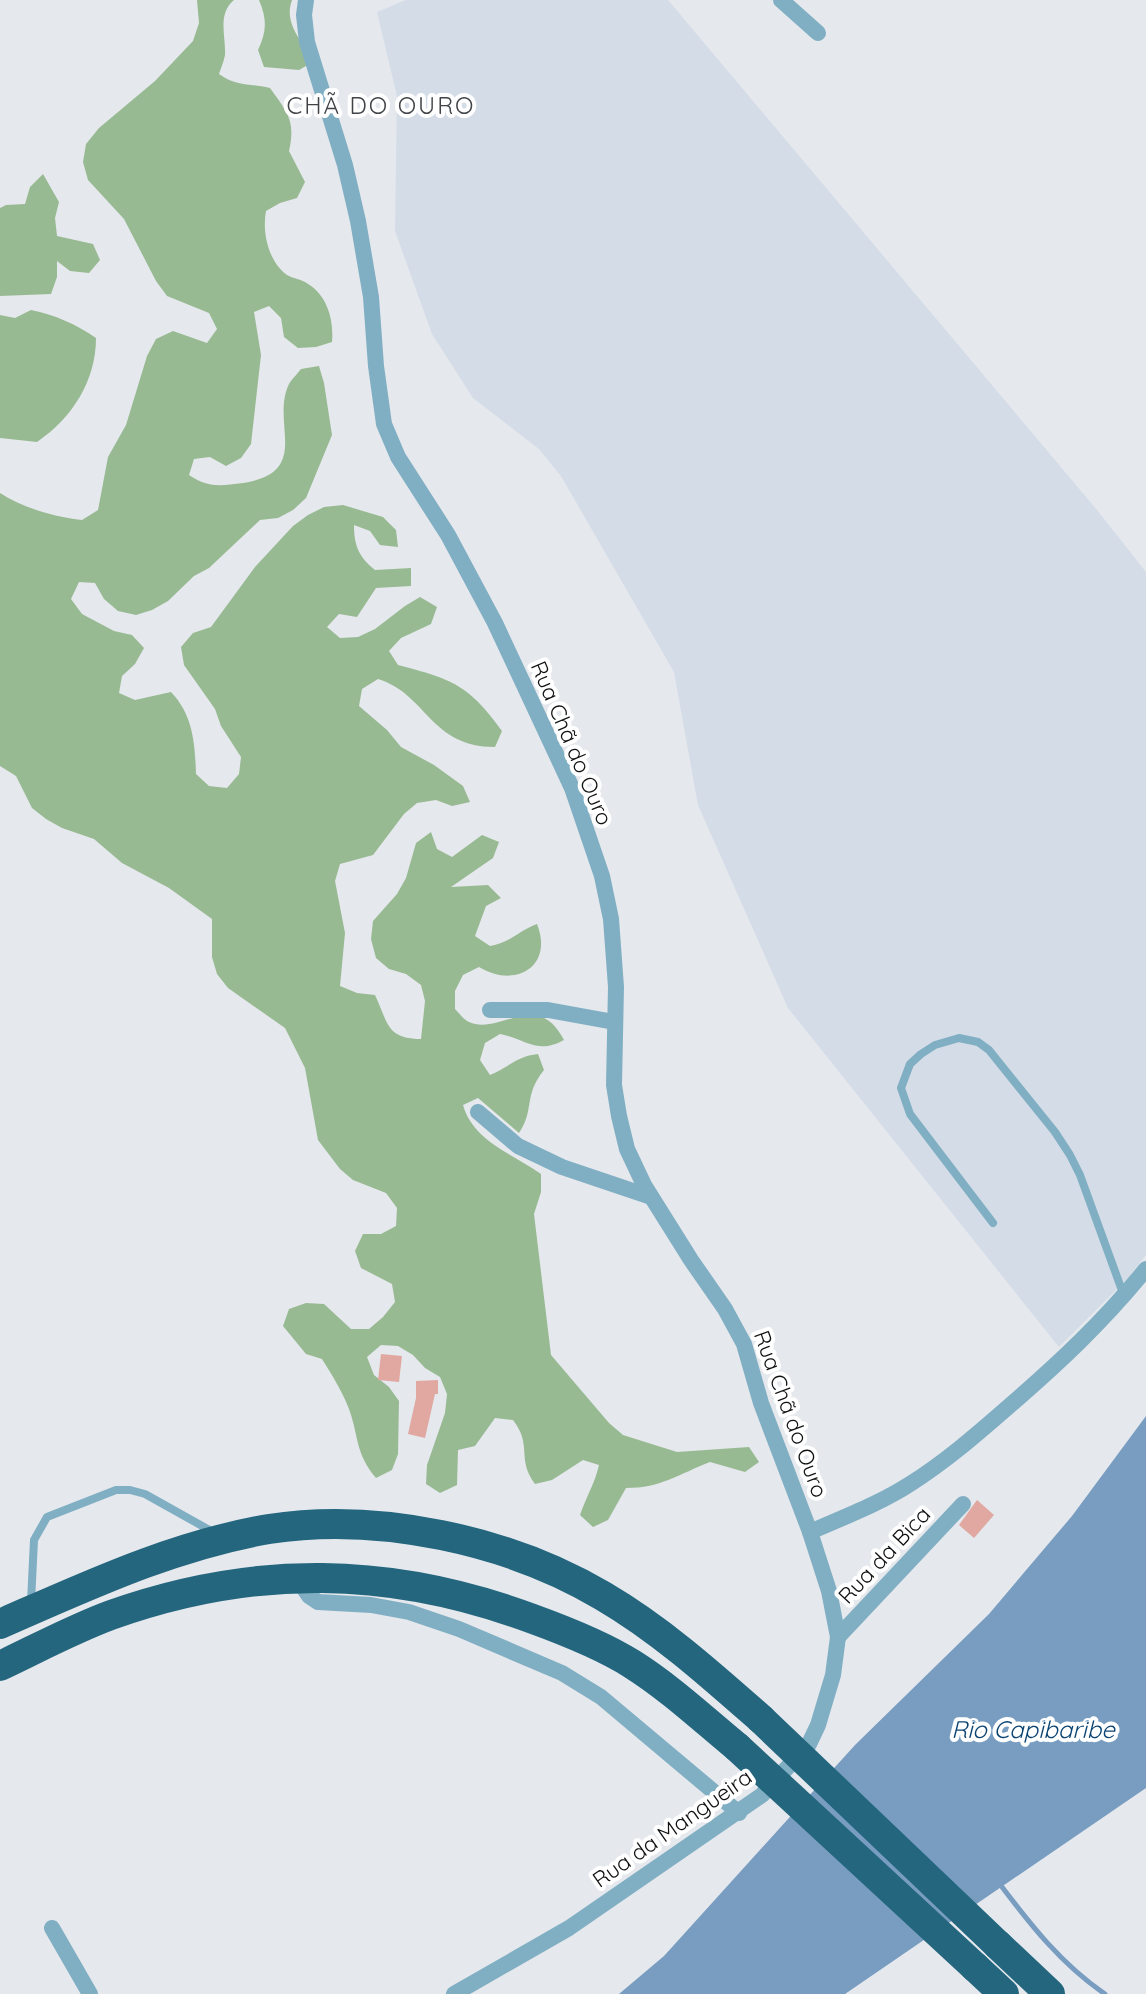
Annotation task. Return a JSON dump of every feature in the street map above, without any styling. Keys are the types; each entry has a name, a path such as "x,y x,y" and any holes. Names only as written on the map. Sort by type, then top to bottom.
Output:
{"highway":[{"path":"0,1624 125,1569 271,1529 333,1525 394,1529 454,1537 527,1560 602,1595 656,1631 708,1672 1050,1994"},
{"path":"0,1666 109,1616 182,1595 260,1580 296,1577 385,1580 443,1590 493,1604 561,1629 631,1664 673,1694 737,1747 1004,1994"}],"street":[{"name":"Rua Chã do Ouro","path":"306,0 307,42 345,165 358,221 371,297 384,424 398,457 448,535 495,623 572,788 602,876 611,919 615,950 614,1085 627,1149 651,1197 725,1309 744,1344 761,1403 829,1591 838,1637"},
{"path":"781,0 818,33"},
{"path":"490,1010 548,1010 614,1022"},
{"path":"478,1112 518,1146 562,1167 651,1197"},
{"path":"810,1532 889,1496 978,1433 1070,1353 1124,1297 1146,1269"},
{"name":"Rua da Bica","path":"838,1637 963,1504"},
{"path":"296,1577 309,1596 318,1602 371,1605 409,1612 459,1629 562,1673 601,1697 739,1813"},
{"name":"Rua da Mangueira","path":"454,1994 569,1928 762,1795 809,1744 833,1675 838,1637"},
{"path":"52,1928 90,1994"}],"lane":[{"path":"993,1223 910,1114 902,1098 903,1077 910,1064 921,1054 948,1040 970,1039 989,1050 1055,1132 1080,1175 1124,1297"},
{"path":"31,1611 34,1540 39,1527 47,1517 116,1490 145,1494 226,1539"}],"shaded area":[{"path":"406,0 668,0 1146,572 1146,1255 1127,1279 1059,1347 788,1008 698,805 674,672 561,476 539,449 473,398 432,334 395,231 397,96 377,12"}],"green space":[{"path":"197,0 234,0 224,19 225,55 219,74 238,83 270,88 291,124 289,151 305,182 297,198 266,211 266,237 280,269 313,287 324,300 330,316 332,342 298,348 284,337 281,318 269,306 254,312 261,355 251,444 241,458 226,466 210,457 194,459 189,475 209,484 227,485 264,477 277,468 285,444 284,399 289,384 301,369 319,366 332,435 306,498 278,518 260,520 168,601 136,615 118,611 104,599 95,583 79,582 71,599 82,614 114,631 132,635 144,648 135,664 122,676 119,693 135,700 171,692 188,720 196,774 209,786 227,788 239,774 241,757 221,726 215,709 184,665 181,647 193,633 211,627 255,567 293,526 308,515 324,507 343,505 383,517 396,530 398,547 380,545 370,531 354,525 356,545 375,570 411,568 411,586 376,588 357,617 339,614 327,627 340,638 358,637 375,629 420,597 437,607 431,624 401,638 389,651 398,665 458,686 479,703 502,731 495,747 473,745 442,729 394,686 378,679 362,689 359,706 401,747 463,786 470,802 452,806 436,800 417,803 404,814 373,855 340,864 335,881 345,933 340,986 357,993 375,995 394,1032 421,1039 425,1001 421,985 406,974 389,969 376,958 371,939 373,921 397,894 406,878 416,843 431,832 437,849 452,857 482,835 499,842 493,858 451,887 488,885 501,898 486,906 475,936 490,946 537,924 540,952 528,970 518,974 506,976 479,967 463,975 455,991 455,1009 467,1021 481,1025 530,1015 542,1017 553,1025 564,1040 539,1046 500,1034 485,1043 480,1060 490,1075 519,1059 538,1054 544,1070 533,1088 527,1117 519,1133 478,1098 463,1105 475,1128 495,1146 541,1174 541,1192 534,1214 551,1355 623,1435 677,1452 749,1447 759,1462 745,1472 710,1462 660,1483 626,1488 608,1520 593,1527 580,1515 599,1465 583,1460 552,1480 535,1484 526,1467 522,1437 513,1420 495,1418 475,1446 458,1450 457,1485 440,1493 426,1484 427,1465 445,1413 447,1394 440,1377 398,1346 381,1345 367,1357 374,1375 389,1387 399,1401 398,1454 392,1470 376,1478 364,1461 340,1389 322,1359 306,1354 283,1326 289,1309 306,1303 324,1304 351,1329 369,1329 383,1317 395,1302 392,1284 361,1268 355,1251 363,1234 381,1234 396,1226 397,1208 386,1193 353,1180 340,1169 318,1140 305,1068 285,1028 228,988 217,974 212,957 212,919 169,888 122,863 94,839 46,819 32,808 16,776 0,766 0,493 29,507 72,519 82,520 98,510 108,457 126,425 147,356 156,339 173,331 207,343 217,329 209,313 167,296 124,219 88,180 83,162 86,144 99,128 155,81 193,41 199,23"},
{"path":"259,0 292,0 292,25 313,62 299,70 264,67 258,50 265,25"},
{"path":"43,174 59,202 55,218 57,236 93,244 100,260 89,273 70,271 57,261 57,277 51,294 0,296 0,208 25,204 30,187"},
{"path":"31,310 65,321 96,338 92,369 80,397 61,422 37,442 0,438 0,315 15,318"}],"water":[{"name":"Rio Capibaribe","path":"1146,1416 1146,1788 845,1994 619,1994 664,1956 855,1745 989,1614 1072,1516"}],"building":[{"path":"381,1354 402,1356 399,1382 378,1380"},
{"path":"438,1380 438,1394 435,1394 425,1438 408,1434 416,1398 416,1381"},
{"path":"977,1500 994,1515 974,1538 959,1525"}],"waterway":[{"path":"999,1883 1060,1957 1105,1994"}],"district":[{"name":"CHÃ DO OURO","path":"381,105"}]}
